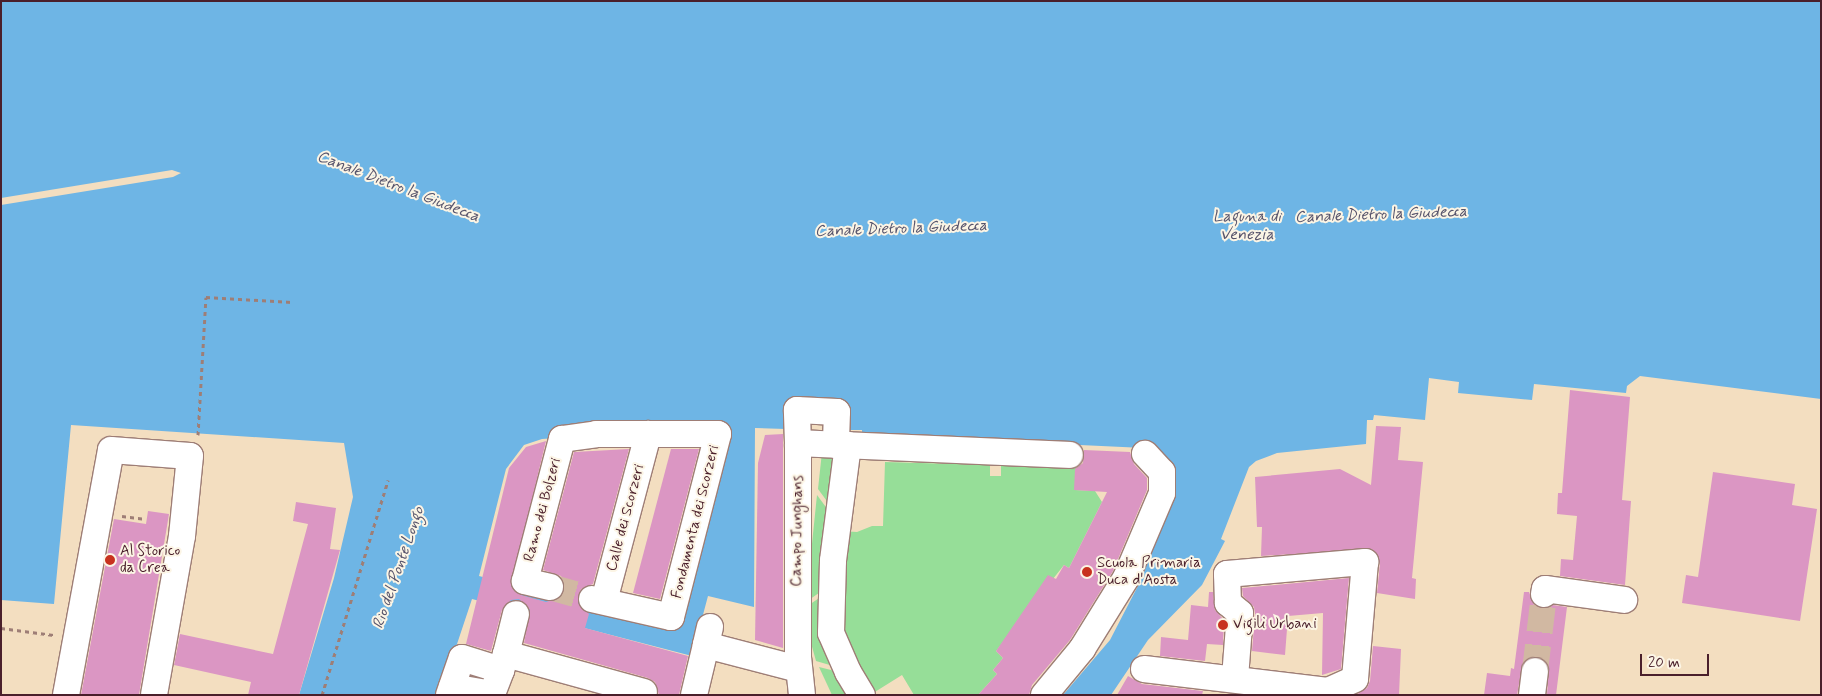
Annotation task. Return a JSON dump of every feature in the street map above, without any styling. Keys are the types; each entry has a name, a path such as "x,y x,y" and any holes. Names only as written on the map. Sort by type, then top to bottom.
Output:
{"street":[{"name":"Fondamenta dei Scorzeri","path":"562,439 596,434 718,434 671,617"},
{"name":"Calle dei Scorzeri","path":"648,434 598,600 671,617"},
{"name":"Ramo dei Bolzeri","path":"550,587 525,581 562,439"},
{"name":"Campo Junghans","path":"802,695 798,669 798,443 1070,455"},
{"path":"842,445 833,561 831,633 848,672 862,695"},
{"path":"66,695 111,450 190,456 182,536 154,695"},
{"path":"1044,695 1082,649 1130,570 1162,493 1162,472 1146,454"},
{"path":"1144,669 1335,689 1355,679 1365,562 1227,574 1228,603 1240,613 1235,678"},
{"path":"1544,594 1545,589 1624,600"},
{"path":"516,614 504,662 492,694 450,691 462,658 504,662 632,691"},
{"path":"694,695 708,636 798,669"}],"path":[{"path":"198,441 206,297 292,302"},
{"path":"322,695 388,480"},
{"path":"1,628 77,639"}],"green space":[{"path":"822,452 841,454 835,512 818,489"},
{"path":"885,462 990,465 990,476 1001,476 1001,463 1076,466 1075,490 1095,491 1102,502 1069,568 1064,565 996,651 1003,658 993,670 997,674 978,695 914,695 902,675 870,695 846,659 835,573 841,531 857,532 872,526 883,526"},
{"path":"817,495 834,518 826,588 806,602"},
{"path":"825,594 840,668 816,661 809,636 806,607"},
{"path":"819,667 843,673 856,695 832,695"}],"water":[{"name":"Laguna di Venezia","path":"1,1 1821,1 1821,399 1640,376 1627,386 1626,393 1534,384 1532,400 1458,393 1459,382 1429,378 1425,420 1374,415 1373,420 1367,420 1366,444 1277,453 1256,461 1249,467 1221,539 1225,541 1202,585 1148,640 1111,695 1063,695 1110,640 1141,580 1170,500 1144,448 862,435 862,430 844,430 844,406 786,429 755,428 754,607 708,596 692,656 472,599 440,695 299,695 334,578 353,497 344,443 71,425 54,604 1,600","holes":["727,426 675,626 479,576 506,469 524,445 542,439"]}],"pier":[{"path":"172,170 181,173 173,177 1,205 1,198"}],"building":[{"path":"1570,390 1630,397 1622,500 1631,501 1625,585 1560,576 1561,559 1573,560 1577,516 1557,514 1558,493 1562,493"},
{"path":"1376,426 1401,427 1398,460 1423,462 1412,578 1416,579 1415,599 1377,593 1380,563 1372,549 1261,556 1262,527 1257,527 1255,477 1340,469 1371,485"},
{"path":"783,434 783,648 755,640 758,463 765,435"},
{"path":"546,441 511,586 521,595 546,602 561,597 564,583 561,576 543,570 574,452 629,449 593,584 581,589 578,603 589,614 585,628 688,656 679,695 659,695 655,682 648,678 524,643 530,610 519,599 511,600 502,610 491,651 466,644 509,468 526,447"},
{"path":"671,449 699,449 660,599 633,593"},
{"name":"Scuola Primaria Duca d'Aosta","path":"1084,450 1130,452 1134,464 1147,478 1147,490 1113,571 1070,640 1032,685 1029,695 978,695 997,674 993,670 1003,658 996,651 1048,575 1056,579 1064,565 1069,568 1107,492 1074,490 1075,469 1083,463"},
{"path":"1713,472 1795,484 1792,505 1817,509 1800,621 1682,603 1686,575 1698,577"},
{"path":"296,502 336,508 330,549 340,550 299,695 248,695 251,682 174,665 180,634 273,654 308,524 293,521"},
{"path":"148,511 169,514 139,695 81,695 114,519 146,524"},
{"path":"1349,578 1341,669 1322,675 1323,613 1288,616 1285,655 1252,651 1254,607 1243,596 1242,588"},
{"path":"1209,592 1213,592 1215,610 1224,620 1223,645 1207,644 1205,661 1160,656 1161,637 1188,640 1191,605 1208,607"},
{"path":"1524,592 1529,592 1534,605 1541,609 1553,605 1567,607 1556,695 1547,695 1549,666 1536,656 1523,662 1517,695 1484,695 1487,673 1510,676 1511,668 1514,669"},
{"path":"1373,646 1401,649 1399,695 1356,695 1367,688 1370,681"},
{"path":"1128,676 1142,684 1203,691 1202,695 1117,695"}],"tunnel":[{"path":"550,587 592,599"},
{"path":"1535,671 1544,594"}],"place":[{"name":"Al Storico da Crea","path":"110,560"},
{"name":"Scuola Primaria Duca d'Aosta","path":"1087,572"},
{"name":"Vigili Urbani","path":"1223,625"}],"water label":[{"name":"Canale Dietro la Giudecca","path":"398,187"},
{"name":"Canale Dietro la Giudecca","path":"1381,215"},
{"name":"Canale Dietro la Giudecca","path":"901,229"},
{"name":"Rio del Ponte Longo","path":"399,568"}]}
